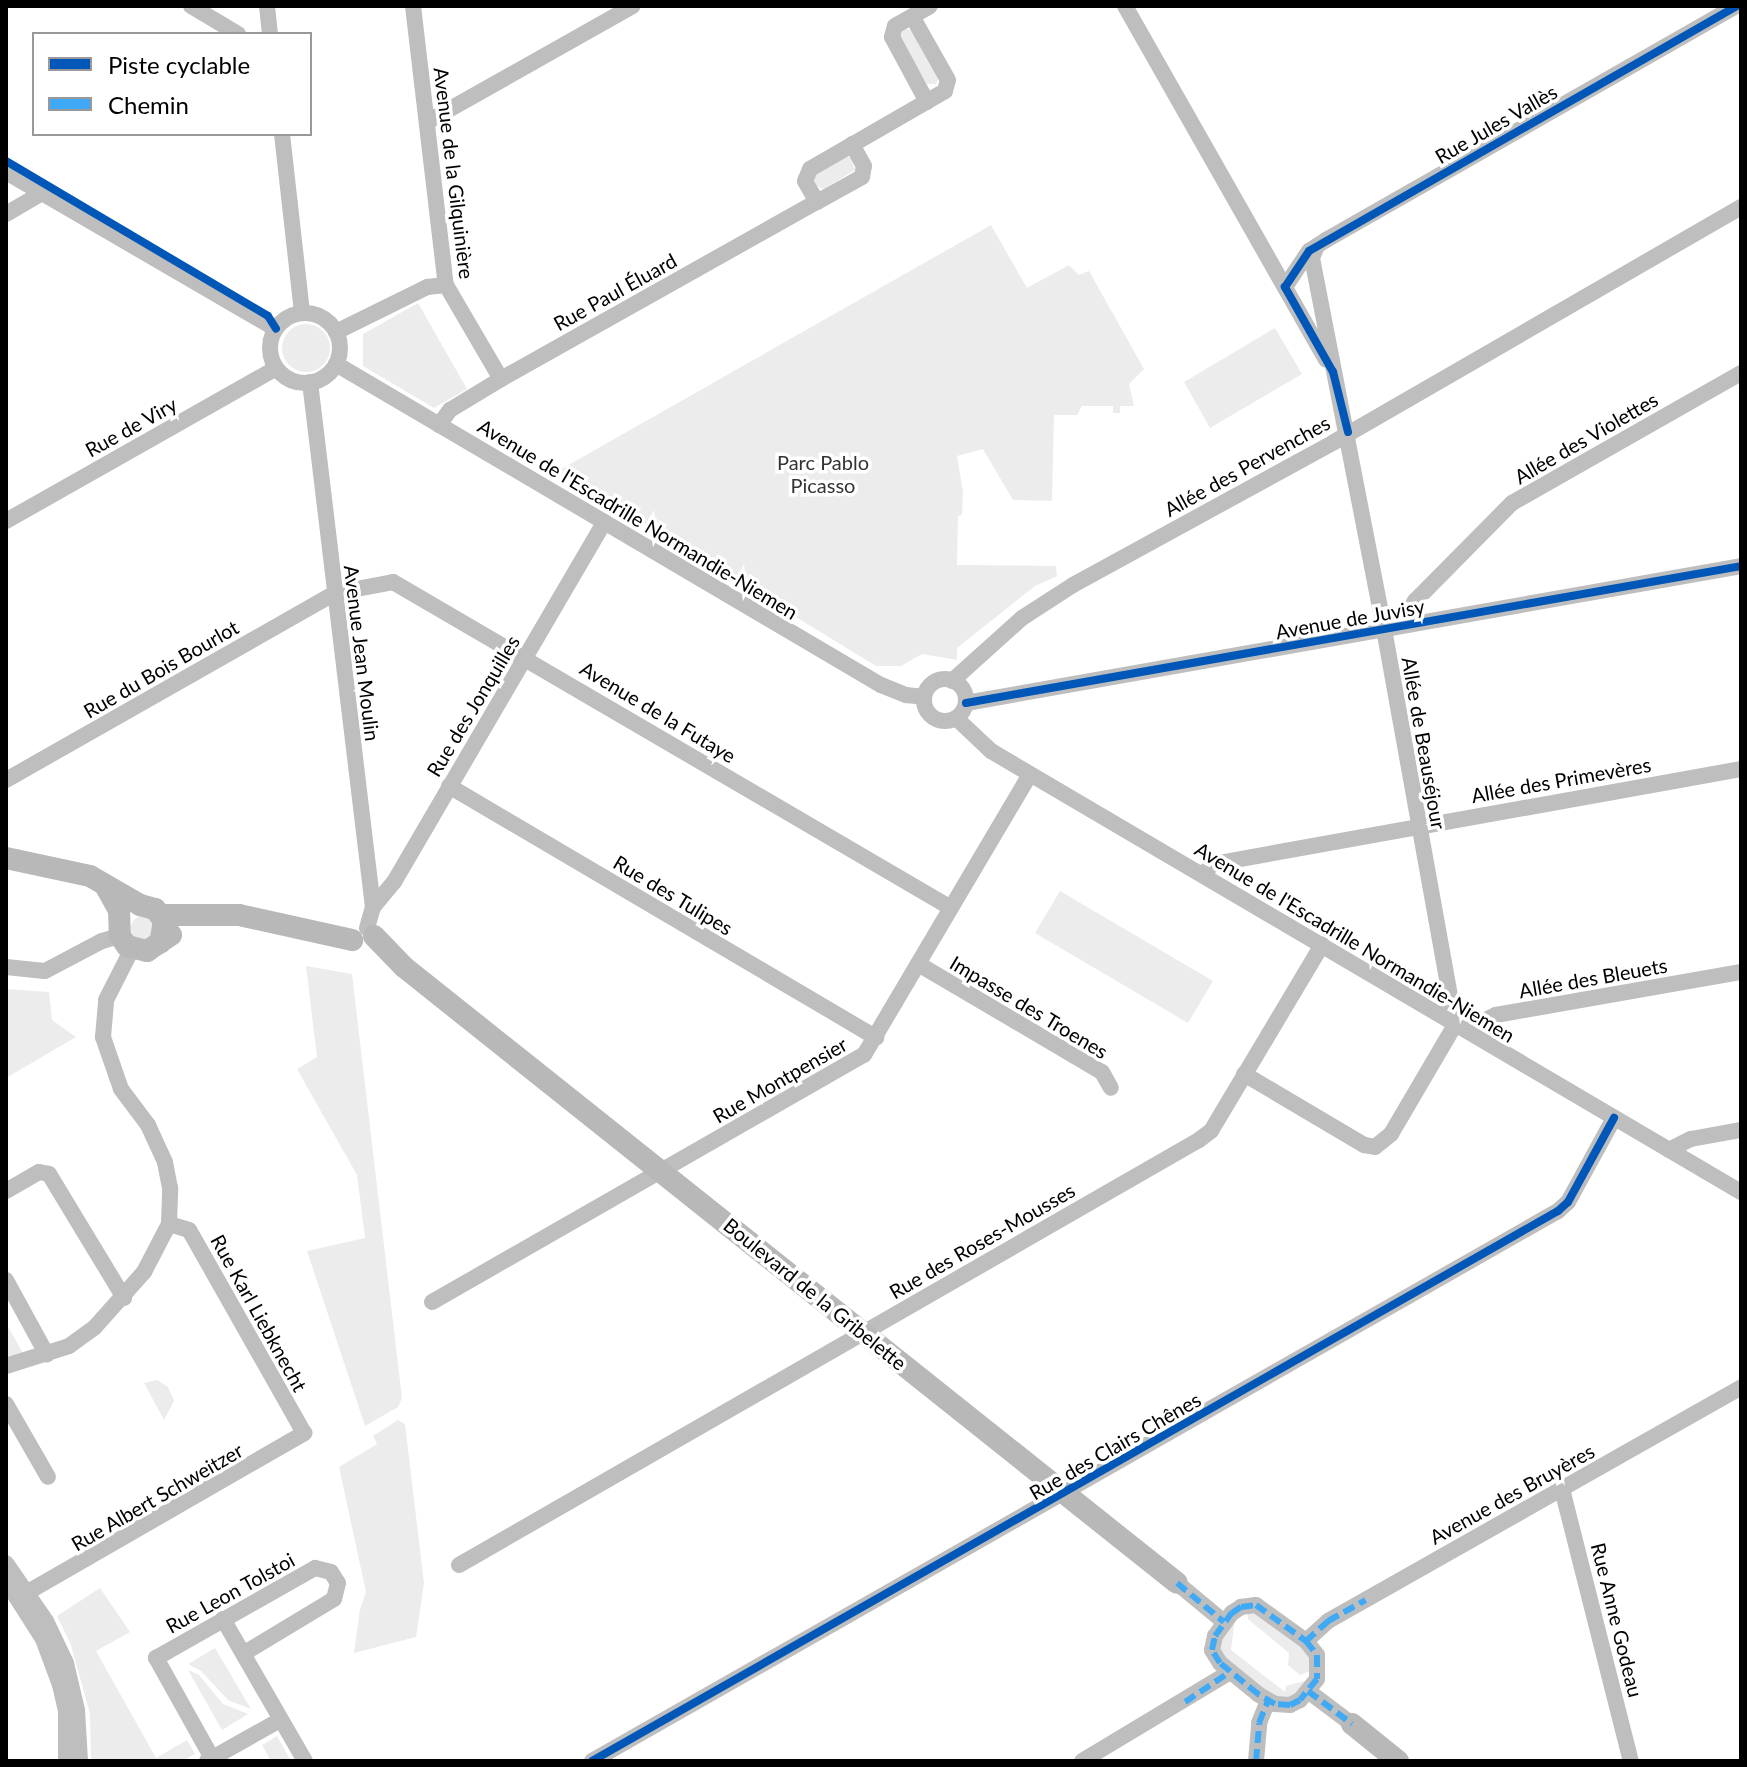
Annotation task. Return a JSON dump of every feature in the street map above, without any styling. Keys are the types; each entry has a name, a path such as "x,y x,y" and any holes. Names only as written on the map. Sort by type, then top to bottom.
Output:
{"main road":[{"path":"6,858 90,876 150,910 165,929 160,943"},
{"path":"106,887 119,910 124,936 147,951 202,915"},
{"path":"124,936 128,910 150,910"},
{"name":"Boulevard de la Gribelette","path":"150,910 239,915 366,932 404,967 1177,1583"},
{"path":"1352,1724 1398,1761"}],"street":[{"path":"191,6 235,32"},
{"path":"267,6 270,32"},
{"name":"Avenue de la Gilquinière","path":"413,6 446,285 501,379"},
{"path":"427,122 633,6"},
{"path":"927,102 892,37 895,26 930,6"},
{"path":"1125,6 1333,372"},
{"name":"Rue Jules Vallès","path":"1285,287 1309,251 1317,246 1737,6"},
{"path":"817,202 805,181 810,169 945,91 948,80 912,16"},
{"path":"282,136 302,313"},
{"name":"Rue Paul Éluard","path":"439,425 450,410 501,379 862,177 864,166 852,144"},
{"path":"6,172 276,329"},
{"path":"6,214 42,193"},
{"name":"Allée des Pervenches","path":"952,681 1034,610 1741,207"},
{"path":"1317,246 1312,258 1333,372"},
{"path":"336,332 427,287 446,285"},
{"path":"302,313 322,317 336,332 340,354 336,364 320,379 310,382 291,380 276,368 270,348 276,329 283,321 302,313"},
{"name":"Avenue de l'Escadrille Normandie-Niemen","path":"336,364 881,685 894,692 924,697"},
{"name":"Rue de Viry","path":"6,521 276,368"},
{"name":"Allée de Beauséjour","path":"1333,372 1392,627 1418,826 1449,992 1449,1016 1455,1025"},
{"name":"Allée des Violettes","path":"1392,627 1512,503 1741,373"},
{"name":"Avenue Jean Moulin","path":"310,382 335,593 366,932"},
{"name":"Rue des Jonquilles","path":"366,932 604,522"},
{"name":"Avenue de Juvisy","path":"966,703 1741,566"},
{"name":"Avenue de la Futaye","path":"335,593 393,582 404,586 951,908"},
{"name":"Rue du Bois Bourlot","path":"6,780 335,593"},
{"path":"952,681 964,692 966,703 956,718 936,720 926,710 924,697 934,682 952,681"},
{"name":"Avenue de l'Escadrille Normandie-Niemen","path":"956,718 991,751 1741,1192"},
{"name":"Allée des Primevères","path":"1203,874 1213,864 1741,769"},
{"name":"Rue Montpensier","path":"432,1302 857,1059 876,1038 1030,774"},
{"name":"Rue des Tulipes","path":"449,786 876,1038"},
{"path":"6,967 45,971 102,941 124,936 106,1000 103,1037 121,1089 148,1125 165,1162 170,1188 169,1224 144,1272 124,1298 95,1327 69,1346 6,1366"},
{"name":"Rue des Roses-Mousses","path":"459,1565 1199,1140 1211,1131 1322,945"},
{"name":"Impasse des Troenes","path":"920,965 1102,1072 1111,1088"},
{"name":"Allée des Bleuets","path":"1455,1025 1471,1027 1496,1015 1741,972"},
{"path":"1244,1074 1364,1145 1375,1147 1391,1134 1455,1025"},
{"name":"Rue des Clairs Chênes","path":"592,1761 1558,1211 1568,1202 1614,1118"},
{"path":"1669,1150 1691,1139 1741,1130"},
{"path":"6,1191 39,1172 49,1174 124,1298"},
{"name":"Rue Karl Liebknecht","path":"169,1224 189,1230 304,1433"},
{"path":"6,1280 47,1355"},
{"name":"Avenue des Bruyères","path":"1306,1641 1328,1621 1741,1387"},
{"path":"6,1404 48,1477"},
{"name":"Rue Albert Schweitzer","path":"28,1592 304,1433"},
{"name":"Rue Anne Godeau","path":"1562,1489 1631,1761"},
{"path":"6,1563 28,1592 66,1663 77,1710 80,1761"},
{"name":"Rue Leon Tolstoi","path":"210,1760 156,1658 315,1568 324,1568 338,1583 334,1599 243,1654"},
{"path":"6,1581 36,1627 56,1672 66,1712 66,1761"},
{"name":"Boulevard de la Gribelette","path":"1177,1583 1224,1622"},
{"path":"1256,1605 1306,1641 1319,1663 1317,1679 1308,1691 1290,1705 1268,1701 1230,1672 1212,1650 1215,1636 1224,1622 1241,1607 1256,1605"},
{"path":"223,1619 305,1761"},
{"path":"1082,1761 1230,1672"},
{"path":"1308,1691 1352,1724"},
{"path":"1256,1761 1259,1723 1268,1701"},
{"path":"210,1760 280,1720"}],"green space":[{"path":"903,28 914,31 940,76 936,84 927,84 900,39"},
{"path":"846,156 851,158 855,170 824,189 814,185 815,175"},
{"name":"Parc Pablo Picasso","path":"991,225 1027,288 1069,265 1079,275 1089,271 1144,369 1129,384 1134,406 1120,406 1120,413 1113,413 1113,406 1082,406 1077,415 1054,415 1052,501 1013,500 983,449 957,456 963,492 962,515 958,516 957,565 1056,566 1057,576 1035,586 957,648 957,660 922,654 901,666 876,666 562,474 557,479 549,476"},
{"path":"418,303 467,389 434,408 363,366 363,334"},
{"path":"306,324 323,331 330,348 323,365 306,372 289,365 282,348 289,331"},
{"path":"1275,328 1302,374 1210,428 1184,382"},
{"path":"1060,891 1213,981 1188,1023 1035,933"},
{"path":"143,916 154,923 155,928 148,939 143,940 132,933 131,928 138,917"},
{"path":"306,966 352,974 402,1398 398,1407 365,1426 307,1251 365,1238 357,1175 297,1069 317,1057"},
{"path":"6,989 49,992 52,1020 76,1037 6,1078"},
{"path":"6,1323 25,1357 6,1360"},
{"path":"157,1380 168,1387 174,1401 164,1420 144,1383"},
{"path":"398,1420 405,1424 424,1583 416,1637 354,1653 360,1609 366,1592 339,1467 377,1444 373,1436"},
{"path":"100,1588 130,1632 96,1651 156,1758 187,1740 195,1754 183,1761 91,1761 90,1714 71,1645 57,1616"},
{"path":"1247,1611 1256,1611 1307,1649 1314,1669 1300,1675 1288,1665 1289,1653 1248,1619"},
{"path":"1235,1617 1231,1650 1285,1692 1286,1686 1311,1679 1294,1698 1276,1700 1219,1653 1219,1640"},
{"path":"215,1648 251,1709 228,1700 201,1671 188,1664"},
{"path":"188,1670 199,1675 223,1704 248,1714 222,1730"},
{"path":"277,1736 291,1761 271,1761 262,1745"}],"marked path":[{"path":"1177,1583 1224,1622"},
{"path":"1306,1641 1328,1621 1366,1600"},
{"path":"1256,1605 1306,1641 1317,1655 1317,1679 1300,1700 1290,1705 1275,1704 1258,1694 1220,1663 1212,1650 1215,1636 1232,1613 1241,1607 1256,1605"},
{"path":"1185,1702 1230,1672"},
{"path":"1308,1691 1352,1724"},
{"path":"1256,1761 1259,1723 1268,1701"}],"cycle path":[{"path":"1348,432 1333,372 1285,287 1309,251 1737,6"},
{"path":"6,161 268,316 276,329"},
{"path":"966,703 1741,566"},
{"path":"592,1761 1558,1211 1568,1202 1614,1118"}]}
